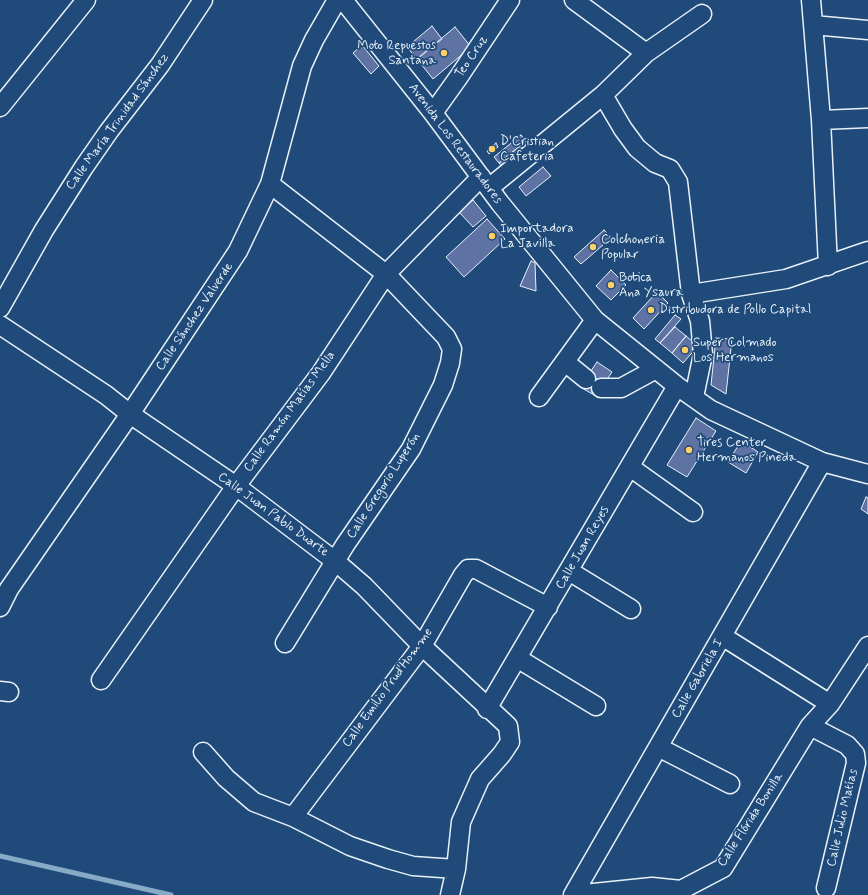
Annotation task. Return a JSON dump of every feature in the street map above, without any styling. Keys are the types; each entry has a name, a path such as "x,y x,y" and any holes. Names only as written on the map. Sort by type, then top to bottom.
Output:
{"street":[{"path":"0,107 86,0"},
{"name":"Calle María Trinidad Sánchez","path":"0,308 44,230 84,167 109,131 160,65 202,0"},
{"name":"Calle Sánchez Valverde","path":"0,607 9,589 130,414 238,251 270,184 302,66 314,40 337,0"},
{"name":"Avenida Los Restauradores","path":"344,0 433,113 485,183 595,320 677,386 711,410 822,462 868,474"},
{"name":"Teo Cruz","path":"433,113 510,0"},
{"path":"574,0 646,53"},
{"path":"811,0 821,120 828,266"},
{"name":"Calle Ramón Matías Mella","path":"101,680 236,486 321,373 386,274 485,183 603,95 646,53 702,14"},
{"path":"813,25 868,30"},
{"path":"603,95 637,148 655,163 670,169 678,182 691,294 700,321 703,354 694,397"},
{"path":"821,120 868,118"},
{"name":"Calle Gregorio Luperón","path":"270,184 386,274 446,337 452,350 450,364 443,385 411,449 336,561 285,643"},
{"path":"691,294 786,279 828,266 868,251"},
{"path":"539,397 595,320"},
{"name":"Calle Juan Pablo Duarte","path":"0,326 106,395 130,414 236,486 336,561 364,586 422,646 487,709 508,726 510,742 502,754 480,779 461,822 456,869"},
{"path":"565,362 586,379"},
{"path":"602,388 621,388 656,369"},
{"name":"Calle Juan Reyes","path":"487,709 677,386"},
{"name":"Calle Gabriela I","path":"574,895 822,462"},
{"path":"630,467 694,512"},
{"name":"Calle Emilio Prud'Homme","path":"293,817 422,646 463,575 468,570 476,570 548,607"},
{"path":"569,571 630,609"},
{"path":"722,636 830,704"},
{"name":"Calle Flórida Bonilla","path":"574,895 652,887 681,890 722,868 810,726 830,704 868,646"},
{"path":"517,658 596,706"},
{"name":"Calle Julio Matías","path":"810,726 861,751 856,763 826,888"},
{"path":"658,747 730,784"},
{"path":"203,752 226,778 254,802 293,817 350,846 388,859 413,866 456,869 450,895"}],"building":[{"path":"432,26 442,39 417,59 407,47"},
{"name":"Moto Repuestos Santana","path":"455,27 471,47 433,79 417,59"},
{"path":"362,45 379,66 371,74 353,53"},
{"path":"521,135 526,141 499,163 494,157"},
{"path":"526,141 530,146 503,168 499,163"},
{"name":"D'Cristian Cafeteria","path":"496,143 498,147 489,154 487,151"},
{"path":"543,167 551,176 526,196 519,187"},
{"path":"473,200 486,216 473,227 459,212"},
{"path":"487,219 505,239 464,277 446,257"},
{"name":"Colchoneria Popular","path":"604,230 611,238 581,264 574,257"},
{"path":"531,261 535,263 536,291 520,286"},
{"name":"Botica Ana Ysaura","path":"611,270 626,285 611,300 596,286"},
{"name":"Distribudora de Pollo Capital","path":"657,292 668,303 644,329 633,318"},
{"path":"675,315 681,319 660,343 655,339"},
{"path":"675,327 686,336 672,353 660,343"},
{"name":"Super Colmado Los Hermanos","path":"686,336 698,346 683,363 672,353"},
{"path":"716,338 732,339 726,394 711,385"},
{"path":"597,362 612,372 596,396 580,387"},
{"name":"Tires Center Hermanos Pineda","path":"696,418 716,431 687,477 667,465"},
{"path":"741,441 758,452 746,473 728,462"},
{"path":"866,497 868,498 868,514 861,509"}],"waterway":[{"path":"0,856 171,895"}],"place":[{"name":"Moto Repuestos Santana","path":"444,53"},
{"name":"D'Cristian Cafeteria","path":"492,149"},
{"name":"Importadora La Javilla","path":"492,236"},
{"name":"Colchoneria Popular","path":"593,247"},
{"name":"Botica Ana Ysaura","path":"611,285"},
{"name":"Distribudora de Pollo Capital","path":"651,310"},
{"name":"Super Colmado Los Hermanos","path":"685,350"},
{"name":"Tires Center Hermanos Pineda","path":"689,450"}]}
